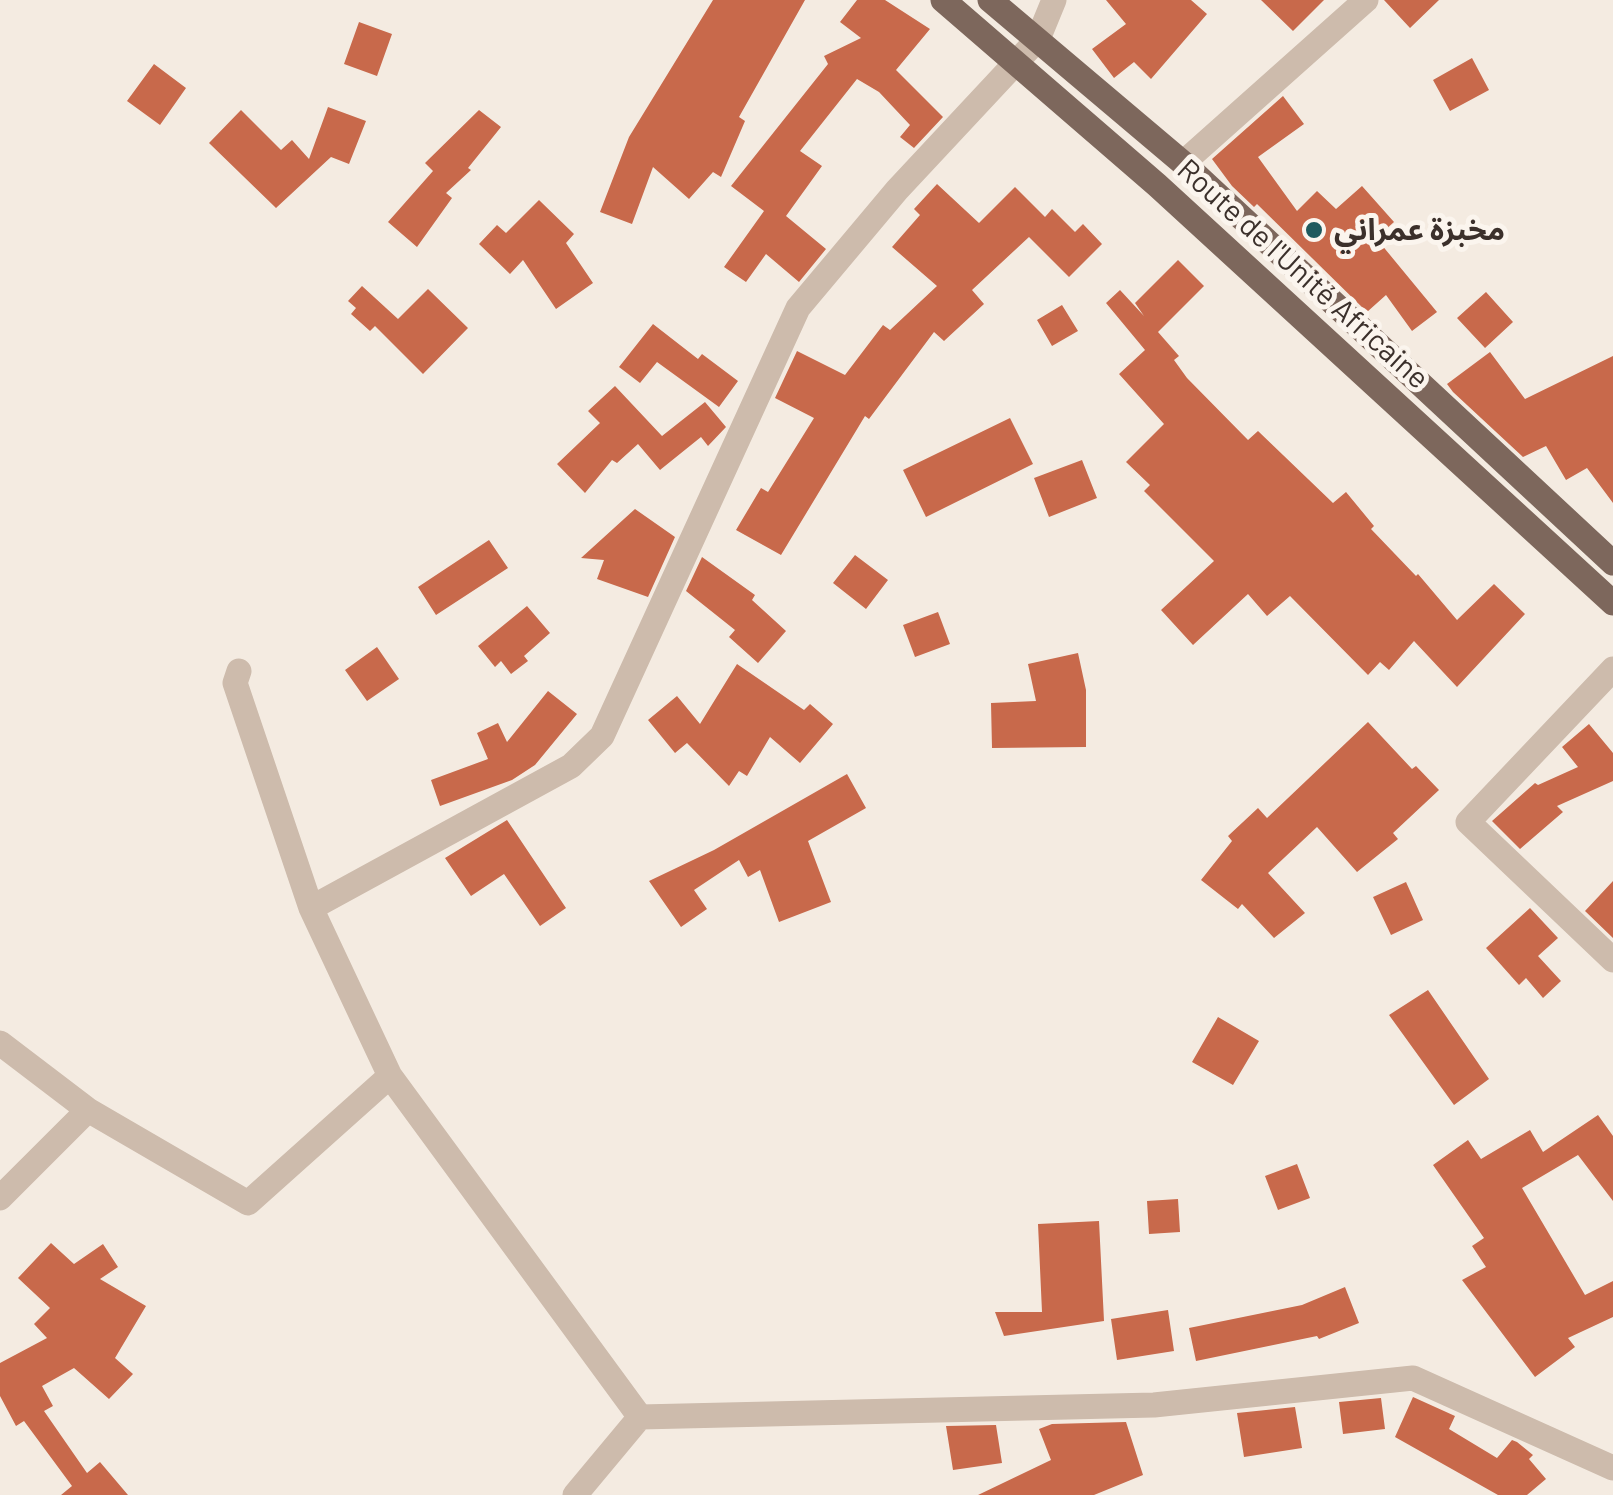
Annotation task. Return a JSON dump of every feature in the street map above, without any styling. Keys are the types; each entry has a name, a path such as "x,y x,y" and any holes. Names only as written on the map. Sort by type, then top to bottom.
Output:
{"main road":[{"name":"Route de l'Unité Africaine","path":"944,0 1158,185 1613,602"},
{"name":"Route de l'Unité Africaine","path":"990,0 1184,163 1613,563"}],"street":[{"path":"311,908 571,766 602,736 798,308 897,190 1038,39 1054,0"},
{"path":"1184,163 1366,0"},
{"path":"1613,668 1468,822 1613,960"},
{"path":"239,671 235,683 311,908 390,1076 640,1417"},
{"path":"0,1043 88,1110 248,1203 390,1076"},
{"path":"0,1198 88,1110"},
{"path":"575,1495 640,1417 1154,1404 1414,1378 1613,1468"}],"building":[{"path":"713,0 805,0 739,117 745,121 721,177 713,172 689,199 653,167 632,224 600,212 629,137"},
{"path":"857,0 885,0 930,29 896,70 943,117 914,148 900,137 910,125 879,92 857,79 800,151 822,166 786,216 826,249 799,282 766,254 746,282 724,267 764,211 731,186 828,64 824,56 861,38 840,22"},
{"path":"1106,0 1191,0 1207,14 1151,79 1134,62 1114,78 1092,49 1126,24"},
{"path":"1261,0 1324,0 1293,31"},
{"path":"1384,0 1439,0 1410,28"},
{"path":"359,22 392,34 377,76 344,64"},
{"path":"1472,58 1489,90 1450,111 1433,80"},
{"path":"154,64 186,88 160,125 127,101"},
{"path":"1283,96 1304,124 1258,157 1297,211 1317,191 1336,209 1362,186 1394,222 1376,238 1437,312 1412,331 1386,295 1367,312 1257,204 1254,207 1232,186 1212,159"},
{"path":"328,107 366,121 349,164 331,157 276,208 209,143 241,110 281,150 292,140 309,159"},
{"path":"479,110 501,127 468,168 471,170 446,193 452,198 417,247 388,222 433,171 425,163"},
{"path":"937,184 979,223 1015,187 1045,217 1052,209 1075,232 1083,224 1102,244 1069,277 1029,237 972,290 984,304 944,341 934,332 869,419 865,416 781,555 736,530 761,488 768,492 814,418 775,398 797,351 845,375 883,325 890,330 937,286 892,247 920,215 914,209"},
{"path":"539,200 574,234 566,243 593,283 556,309 523,260 510,274 479,244 497,225 506,233"},
{"path":"1178,260 1204,286 1158,332 1179,356 1174,360 1187,378 1248,440 1258,431 1333,503 1346,492 1374,526 1371,529 1418,574 1457,620 1494,584 1525,614 1457,687 1414,641 1389,670 1380,662 1368,675 1290,596 1267,616 1248,594 1193,645 1161,610 1214,561 1144,491 1150,485 1126,462 1164,424 1119,374 1145,350 1106,303 1120,290 1144,316 1135,303"},
{"path":"362,286 398,319 428,289 468,328 423,374 375,326 370,331 351,314 356,308 348,301"},
{"path":"1486,292 1513,322 1485,348 1457,318"},
{"path":"1062,305 1078,331 1052,346 1037,320"},
{"path":"653,324 698,359 702,354 738,381 719,407 657,362 640,383 619,367"},
{"path":"1490,352 1525,399 1613,356 1613,503 1587,468 1566,480 1546,446 1523,457 1453,392 1447,384"},
{"path":"615,386 662,436 705,402 726,427 708,446 701,437 660,470 638,444 617,463 612,460 585,493 557,464 600,423 588,411"},
{"path":"1010,418 1033,464 926,517 903,470"},
{"path":"1082,460 1097,498 1049,517 1034,478"},
{"path":"635,509 675,537 648,597 597,579 604,560 581,558"},
{"path":"489,540 508,568 436,615 418,587"},
{"path":"855,555 888,580 866,609 833,583"},
{"path":"702,557 755,595 752,600 786,631 758,663 729,637 735,630 686,591"},
{"path":"527,606 550,633 524,656 528,661 511,674 501,661 495,667 478,646"},
{"path":"938,612 950,644 915,657 903,625"},
{"path":"377,647 399,679 367,701 345,670"},
{"path":"1078,653 1086,690 1086,747 992,748 991,703 1036,701 1028,664"},
{"path":"737,664 804,710 810,704 833,724 800,763 770,737 747,776 739,771 729,786 687,743 675,753 648,720 677,696 700,724"},
{"path":"548,691 577,714 535,765 512,780 440,806 431,780 488,759 477,733 498,723 507,742"},
{"path":"1368,722 1412,769 1416,766 1439,790 1393,833 1398,839 1357,872 1317,827 1268,873 1305,913 1274,938 1242,904 1238,909 1201,880 1232,841 1228,836 1258,808 1267,818"},
{"path":"1589,724 1613,753 1613,781 1557,806 1563,812 1520,849 1492,821 1535,783 1578,767 1562,747"},
{"path":"847,774 866,808 808,841 831,902 779,922 760,870 748,877 739,860 694,890 707,909 681,927 649,881 714,850"},
{"path":"507,820 566,908 540,926 504,874 471,896 445,858"},
{"path":"1613,881 1613,938 1585,911"},
{"path":"1406,882 1423,920 1391,935 1373,897"},
{"path":"1530,908 1558,938 1538,956 1561,981 1543,998 1526,978 1519,985 1486,948"},
{"path":"1428,990 1489,1079 1454,1105 1389,1015"},
{"path":"1218,1017 1259,1041 1233,1085 1192,1062"},
{"path":"1598,1115 1613,1136 1613,1201 1578,1155 1522,1188 1585,1295 1613,1281 1613,1317 1568,1338 1575,1347 1535,1377 1462,1280 1486,1267 1472,1246 1484,1238 1433,1165 1468,1140 1481,1159 1530,1130 1543,1152"},
{"path":"1297,1164 1310,1198 1278,1210 1265,1176"},
{"path":"1178,1199 1180,1232 1149,1234 1147,1201"},
{"path":"1099,1221 1104,1321 1004,1336 995,1312 1042,1312 1038,1224"},
{"path":"51,1243 74,1264 103,1244 118,1267 100,1279 146,1306 115,1358 133,1374 109,1399 74,1368 42,1386 53,1406 44,1411 87,1473 100,1462 128,1495 61,1495 72,1486 24,1421 16,1426 0,1396 0,1363 47,1338 34,1324 50,1308 18,1278"},
{"path":"1345,1287 1359,1323 1319,1339 1317,1336 1196,1361 1189,1328 1302,1305"},
{"path":"1168,1310 1174,1351 1117,1360 1111,1319"},
{"path":"1413,1397 1455,1416 1449,1429 1497,1458 1512,1440 1517,1442 1533,1455 1529,1459 1546,1479 1527,1495 1498,1495 1395,1437"},
{"path":"1381,1398 1385,1429 1343,1434 1339,1402"},
{"path":"1295,1407 1302,1448 1244,1457 1237,1413"},
{"path":"1126,1422 1143,1475 1094,1495 978,1495 1051,1460 1039,1429 1052,1424"},
{"path":"996,1425 1002,1463 953,1470 946,1426"}],"place":[{"name":"مخبزة عمراني","path":"1314,230"}]}
